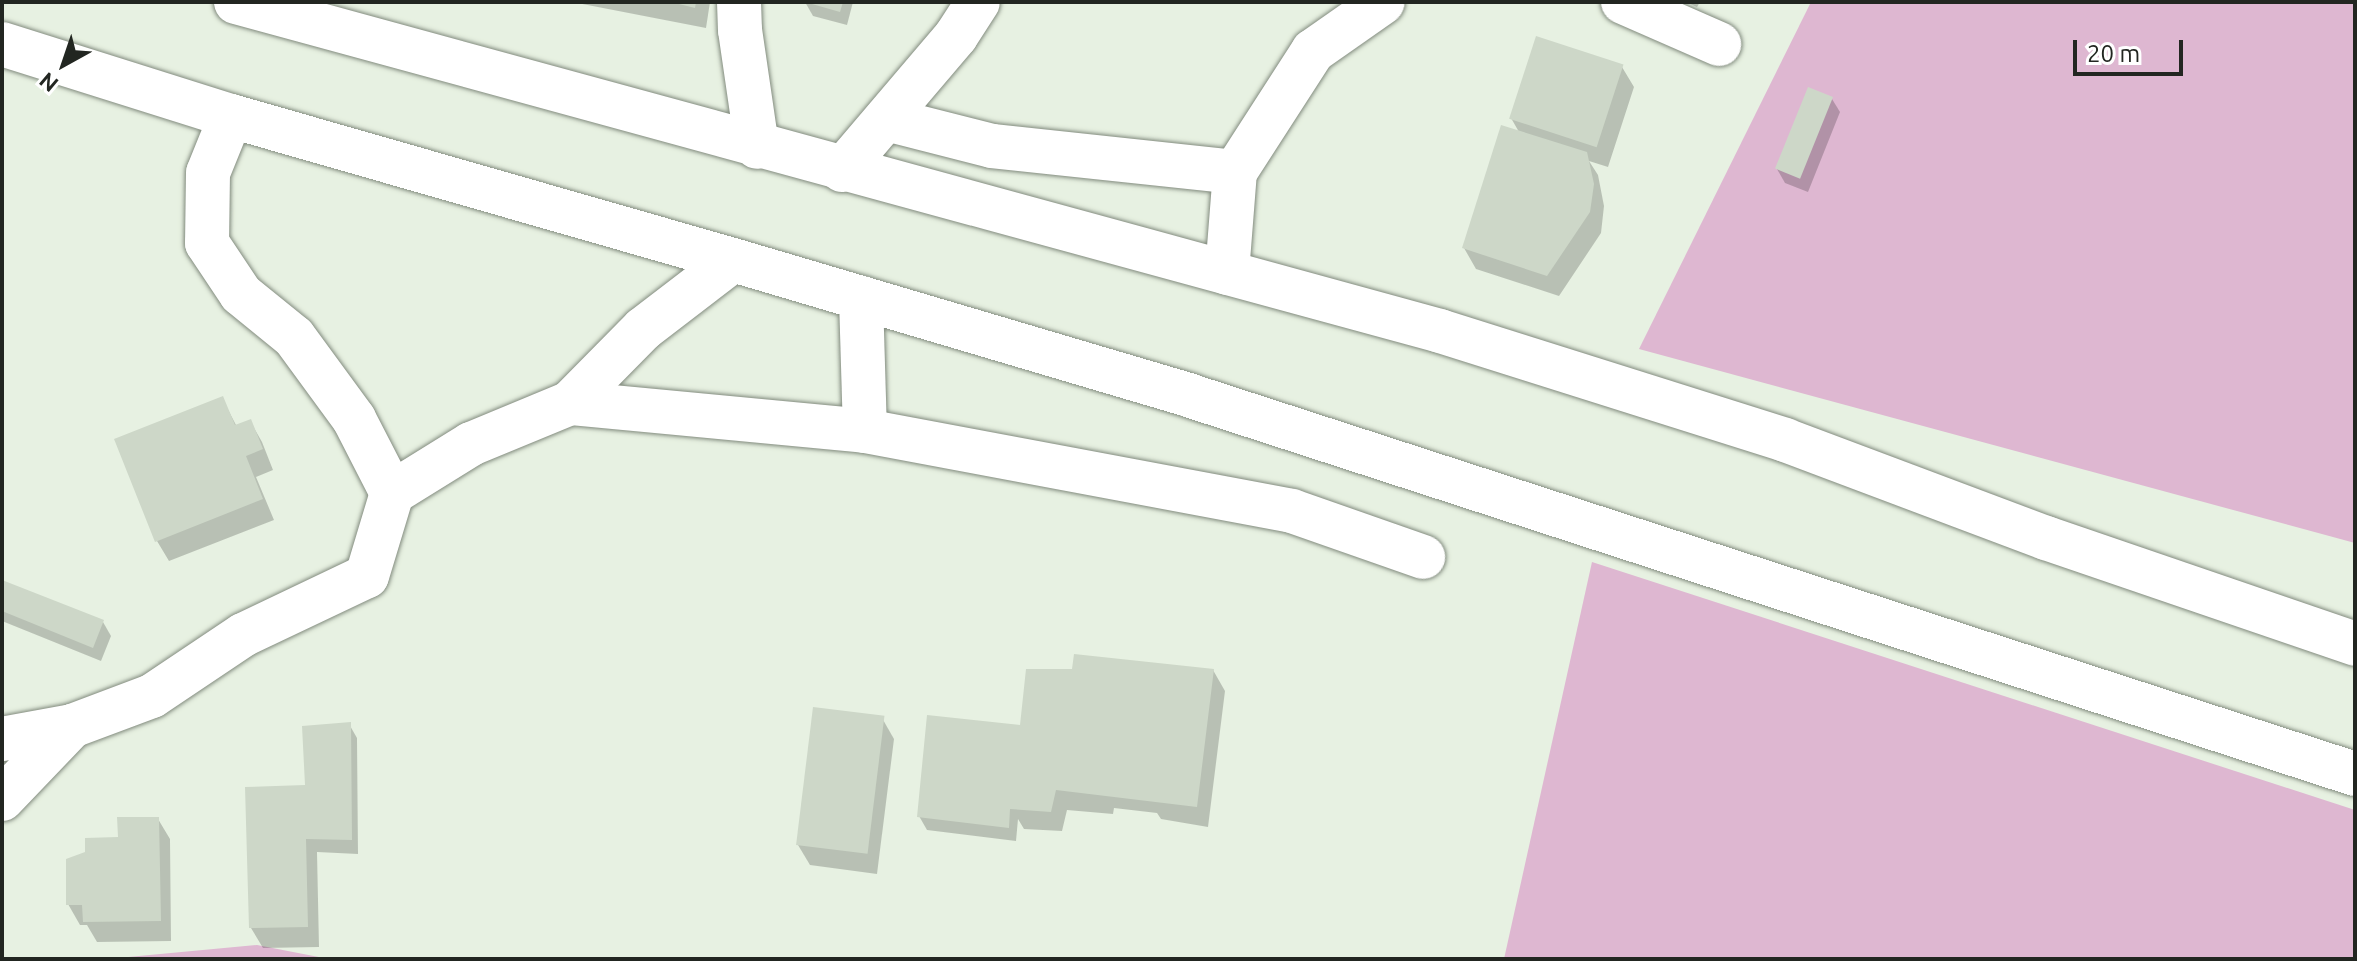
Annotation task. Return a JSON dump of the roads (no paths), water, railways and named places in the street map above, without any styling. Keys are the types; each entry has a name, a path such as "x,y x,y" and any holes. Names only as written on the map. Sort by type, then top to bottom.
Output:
{"main road":[{"path":"236,2 757,147 1440,331 1785,440 2046,538 2355,644"},
{"path":"739,2 740,30 757,147"},
{"path":"842,170 956,36 978,2"},
{"path":"1227,273 1235,172 1313,51 1383,2"},
{"path":"1623,2 1719,44"},
{"path":"2,44 231,116 1191,396 2355,774"},
{"path":"231,116 208,173 207,243 241,294 294,337 354,419 392,493"},
{"path":"886,119 992,146 1235,172"},
{"path":"2,739 72,726 152,696 243,635 367,576 392,493 471,444 570,403 643,329 733,260"},
{"path":"861,298 865,431"},
{"path":"570,403 865,431 1292,511 1423,557"},
{"path":"2,799 72,726"}]}
